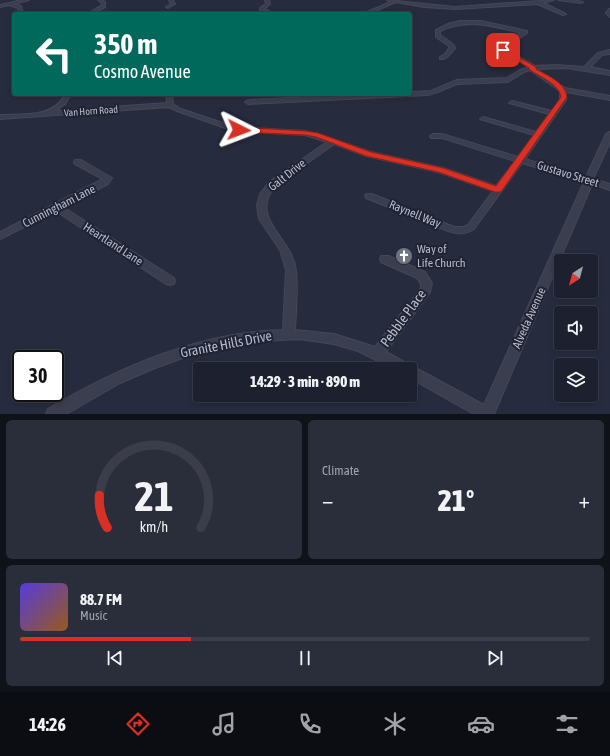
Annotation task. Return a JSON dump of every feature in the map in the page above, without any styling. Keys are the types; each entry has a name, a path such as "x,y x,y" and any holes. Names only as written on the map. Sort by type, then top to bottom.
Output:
{"street":[{"path":"0,6 27,0"},
{"path":"93,12 104,6 104,3 100,0"},
{"path":"168,7 173,4 170,0"},
{"path":"267,0 268,4 261,10 267,12"},
{"path":"389,0 429,7 455,8 552,0"},
{"path":"560,0 581,2"},
{"path":"369,12 396,1"},
{"path":"538,2 564,14"},
{"path":"10,4 20,7 21,12"},
{"path":"442,58 448,54 452,48 451,45 438,36 438,30 458,23 483,22 525,32 511,42 495,45 533,68 563,90 610,98"},
{"path":"586,68 600,54 610,52"},
{"path":"412,93 432,92 456,82 508,80 514,77 518,72 533,68 565,66 586,68 610,73"},
{"path":"169,96 170,105 179,110 234,129 305,133 369,154 440,170 498,190 563,99 563,90"},
{"path":"43,114 58,107 67,96"},
{"path":"248,102 359,96"},
{"path":"512,104 553,114"},
{"name":"Van Horn Road","path":"0,117 170,105"},
{"path":"483,119 537,134"},
{"name":"Alveda Avenue","path":"487,414 610,134"},
{"name":"Gustavo Street","path":"434,136 442,136 610,187"},
{"name":"Galt Drive","path":"289,334 291,270 285,250 264,219 261,205 264,194 272,184 333,141"},
{"name":"Cunningham Lane","path":"0,236 105,182 108,178 78,162"},
{"name":"Raynell Way","path":"369,196 451,229 461,231 467,230 471,227 498,190"},
{"name":"Heartland Lane","path":"56,207 170,281"},
{"name":"Pebble Place","path":"378,353 426,289 427,283 421,275 385,259"},
{"name":"Granite Hills Drive","path":"53,414 110,381 176,354 227,341 289,334 334,339 378,353 394,362"},
{"path":"417,375 487,414"}],"place":[{"name":"Way of Life Church","path":"404,256"}],"route":[{"path":"239,130 305,133 318,136 388,160 440,170 498,190 564,97 563,90 557,84 532,69 534,68 503,50"}]}
